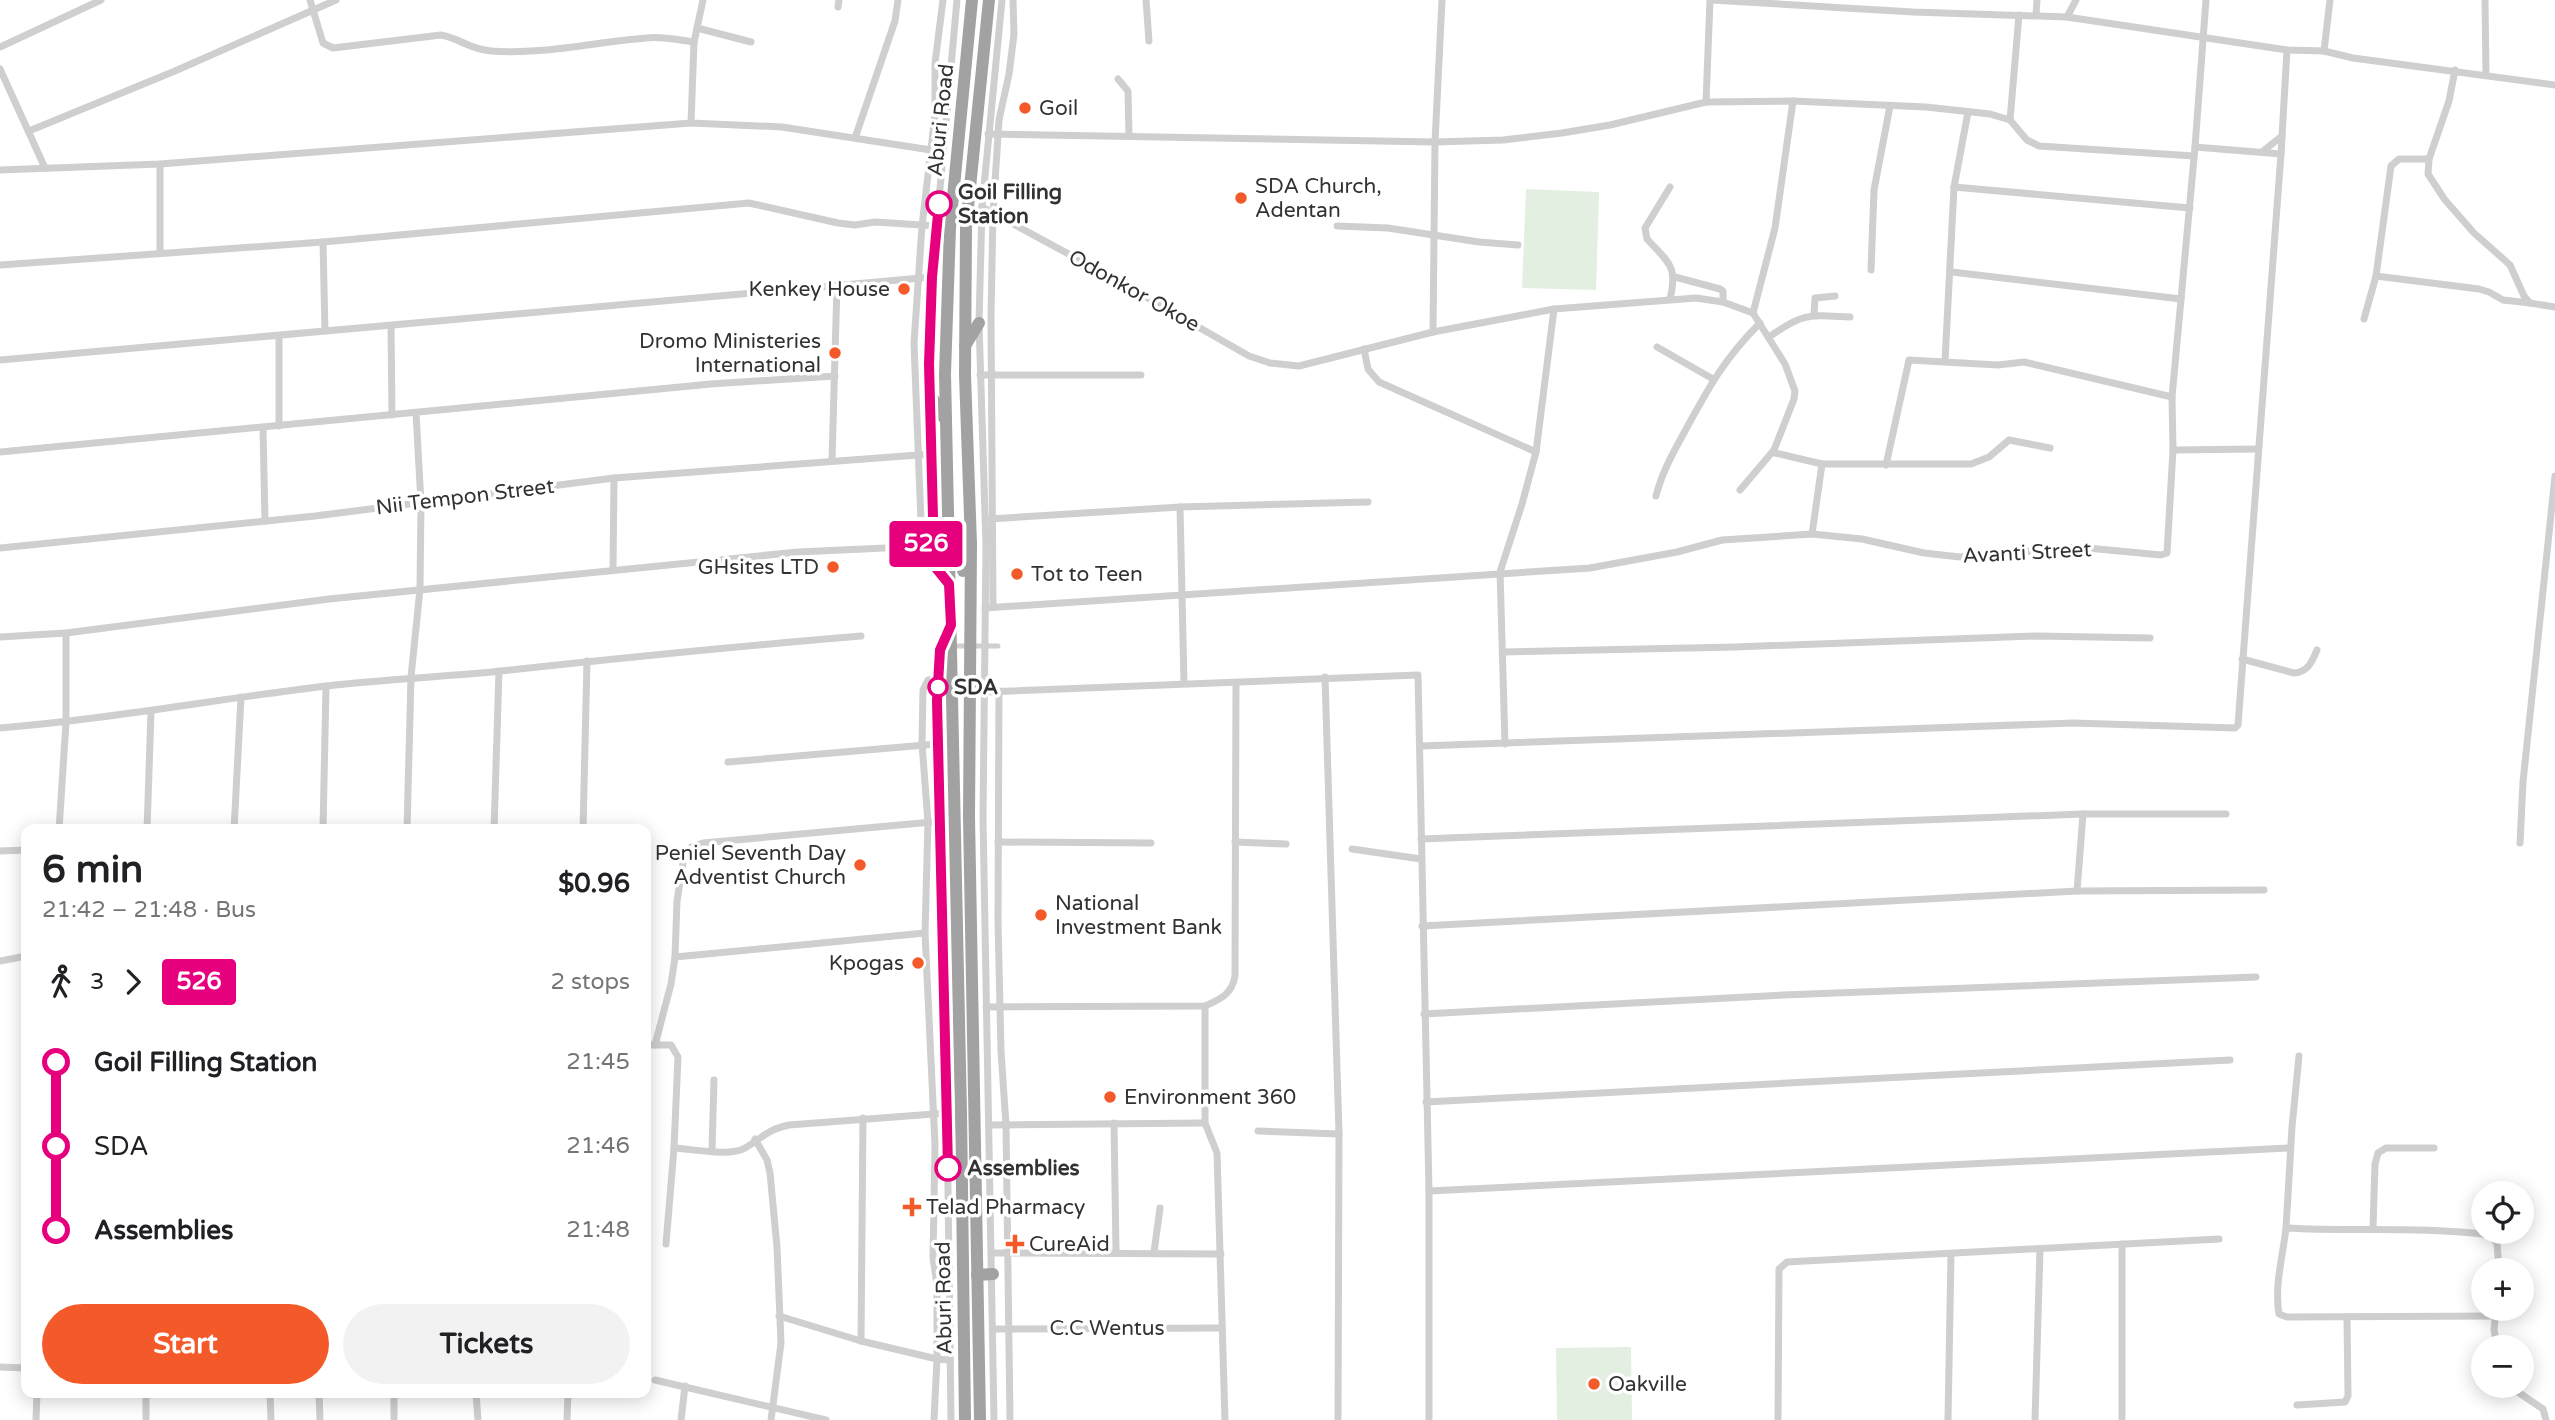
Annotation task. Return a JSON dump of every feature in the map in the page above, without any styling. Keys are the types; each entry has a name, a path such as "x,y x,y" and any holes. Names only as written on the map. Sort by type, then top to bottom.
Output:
{"highway":[{"name":"Aburi Road","path":"965,1420 945,422 950,228 972,0"},
{"path":"980,1420 969,817 971,616 967,545 965,227 989,0"},
{"path":"965,346 979,323"},
{"path":"930,393 945,422"},
{"path":"969,817 983,817"},
{"path":"977,1275 993,1274"},
{"path":"949,1305 963,1305"}],"street":[{"path":"0,47 101,0"},
{"path":"310,0 323,43 333,48 441,35 457,38 471,48 494,51 584,46 647,37 694,42"},
{"path":"29,131 175,71 336,0"},
{"path":"691,123 694,42 704,0"},
{"path":"855,138 895,21 898,0"},
{"path":"943,0 935,63 936,105 922,226 914,343 921,522 928,558 949,584"},
{"path":"925,546 933,517 930,393 932,277 957,0"},
{"path":"989,519 979,323 982,207 1002,0"},
{"path":"994,1420 983,817 989,607 993,213 998,134 1014,34 1013,0"},
{"path":"1146,0 1149,41"},
{"path":"1433,332 1435,142 1442,0"},
{"path":"1706,102 1711,0 1913,12 2067,17 2287,50 2324,51 2353,58 2555,85"},
{"path":"1913,12 1915,0"},
{"path":"2036,0 2036,15"},
{"path":"2067,17 2076,0"},
{"name":"Avanti Street","path":"989,607 1590,568 1677,552 1722,540 1812,534 1862,539 1924,553 1961,557 2068,547 2161,555 2167,553 2174,450 2172,397 2196,147 2206,0"},
{"path":"2324,51 2330,0"},
{"path":"2484,0 2486,75"},
{"path":"2010,120 2019,15"},
{"path":"697,28 751,42"},
{"path":"1421,746 2073,723 2233,729 2238,725 2283,136 2287,50"},
{"path":"0,69 45,168"},
{"path":"2455,70 2449,101 2429,159 2428,174 2445,200 2474,233 2510,265 2530,303"},
{"path":"1118,79 1128,91 1129,136"},
{"path":"988,134 1435,142 1503,140 1609,125 1706,102 1793,101 1990,114 2010,120 2027,140 2039,146 2194,156"},
{"path":"1753,313 1775,228 1793,101"},
{"path":"1871,270 1874,190 1890,106"},
{"path":"1945,361 1952,272 1954,187 1968,112"},
{"path":"0,170 160,163 691,123 782,127 944,152"},
{"path":"2261,153 2283,136"},
{"path":"2196,147 2281,154"},
{"path":"2364,319 2376,276 2391,166 2399,159 2429,159"},
{"path":"160,163 160,253"},
{"path":"1670,187 1645,228 1647,239 1673,270 1675,277 1670,299"},
{"path":"1954,187 2190,208"},
{"path":"0,265 323,242 749,203 838,223 855,225 875,222 937,226"},
{"name":"Odonkor Okoe","path":"982,207 1249,356 1270,363 1299,366 1433,332 1554,309 1670,299 1696,298 1723,302"},
{"path":"1337,226 1388,228 1518,245"},
{"path":"323,242 325,331"},
{"path":"1952,272 2181,299"},
{"path":"2376,276 2480,289 2503,300 2555,306"},
{"path":"0,360 932,277"},
{"path":"1675,277 1720,289 1723,291 1723,302 1753,313 1785,364 1795,395 1774,450 1740,490"},
{"path":"832,460 837,285"},
{"path":"1814,315 1815,298 1835,296"},
{"path":"1505,744 1500,572 1536,452 1554,309"},
{"path":"1769,337 1794,320 1814,315 1850,317"},
{"path":"1656,496 1664,470 1713,379 1735,348 1760,323"},
{"path":"391,326 392,415"},
{"path":"279,337 279,426"},
{"path":"1657,347 1713,379"},
{"path":"1364,349 1368,369 1379,382 1536,452"},
{"path":"1886,465 1909,360 1998,365 2024,362 2172,397"},
{"path":"980,375 1141,375"},
{"path":"0,452 263,429 711,384 835,376"},
{"path":"407,824 411,677 420,589 421,503 416,413"},
{"path":"263,429 265,521"},
{"path":"1774,450 1775,453 1822,464 1886,465 1971,464 1989,457 2008,440 2050,448"},
{"path":"2174,450 2258,449"},
{"name":"Nii Tempon Street","path":"0,548 265,521 614,478 931,454"},
{"path":"1812,534 1822,464"},
{"path":"2520,843 2523,782 2555,476"},
{"path":"613,570 614,478"},
{"path":"989,519 1180,507 1367,502"},
{"path":"1180,507 1184,683"},
{"path":"0,637 66,633 420,589 798,552 967,545"},
{"path":"2545,586 2555,587"},
{"path":"951,625 940,650 937,744 947,1113 951,1420"},
{"path":"59,824 66,722 66,633"},
{"path":"0,728 150,712 241,697 411,677 861,636"},
{"path":"1503,652 2037,636 2150,638"},
{"path":"931,646 998,646"},
{"path":"2242,659 2301,673 2318,650"},
{"path":"583,824 587,661"},
{"path":"494,824 499,671"},
{"path":"985,692 1418,675 1429,1191 1429,1420"},
{"path":"1325,677 1339,1134 1338,1420"},
{"path":"934,1420 937,1284 933,1258 934,1114 925,933 928,822 922,744 923,690 928,680 939,678"},
{"path":"986,1007 1205,1006 1227,995 1234,982 1236,683"},
{"path":"323,824 326,687"},
{"path":"999,691 998,947 1006,1125 1010,1420"},
{"path":"234,824 241,697"},
{"path":"146,824 150,712"},
{"path":"728,762 937,744"},
{"path":"1421,839 2082,814 2226,814"},
{"path":"2077,891 2082,814"},
{"path":"655,1045 671,984 677,901 684,856 691,847 703,843 940,821"},
{"path":"998,842 1151,843"},
{"path":"1235,842 1286,844"},
{"path":"1352,849 1421,859"},
{"path":"0,851 21,850"},
{"path":"1422,926 2077,891 2264,890"},
{"path":"675,957 925,933"},
{"path":"985,947 998,947"},
{"path":"0,961 21,957"},
{"path":"1424,1014 1783,995 2256,976"},
{"path":"1205,1006 1205,1123 1217,1153 1225,1420"},
{"path":"929,1018 945,1018"},
{"path":"651,1045 671,1045 678,1057 666,1244"},
{"path":"2299,1056 2286,1228 2278,1288 2279,1314 2287,1317 2347,1317 2471,1314"},
{"path":"1426,1102 2230,1060"},
{"path":"712,1151 714,1080"},
{"path":"674,1147 731,1152 745,1148 771,1129 789,1125 947,1113"},
{"path":"861,1341 863,1118"},
{"path":"1114,1123 1116,1252"},
{"path":"990,1125 1205,1123"},
{"path":"1258,1131 1339,1134"},
{"path":"755,1139 767,1160 770,1173 777,1247 781,1343 771,1420"},
{"path":"1429,1191 2290,1148"},
{"path":"2373,1228 2375,1164 2378,1153 2386,1148 2434,1148"},
{"path":"1154,1252 1160,1208"},
{"path":"2286,1228 2373,1228 2489,1235 2497,1243 2498,1258"},
{"path":"1778,1420 1779,1269 1787,1262 2219,1239"},
{"path":"2122,1244 2122,1420"},
{"path":"2035,1420 2040,1249"},
{"path":"993,1253 1221,1254"},
{"path":"1948,1420 1951,1254"},
{"path":"779,1316 861,1341 950,1360"},
{"path":"2297,1405 2345,1402 2348,1396 2347,1317"},
{"name":"C.C Wentus","path":"993,1329 1221,1328"},
{"path":"0,1367 21,1368"},
{"path":"655,1380 826,1420"},
{"path":"681,1420 685,1386"},
{"path":"36,1420 37,1398"},
{"path":"146,1398 146,1420"},
{"path":"270,1398 271,1420"},
{"path":"318,1398 320,1420"},
{"path":"394,1398 394,1420"},
{"path":"477,1398 478,1420"},
{"path":"567,1420 568,1398"},
{"path":"2527,1398 2543,1409 2546,1420"}],"green space":[{"path":"1526,189 1599,192 1596,290 1522,288"},
{"name":"Oakville","path":"1631,1347 1632,1420 1557,1420 1556,1348"}],"bus line":[{"name":"526","path":"939,204 932,277 929,364 933,517 925,546 928,558 949,584 951,625 940,650 937,701 948,1168"}],"place":[{"name":"Goil","path":"1025,108"},
{"name":"SDA Church, Adentan","path":"1241,198"},
{"name":"Goil Filling Station","path":"939,204"},
{"name":"Kenkey House","path":"904,289"},
{"name":"Dromo Ministeries International","path":"835,353"},
{"name":"GHsites LTD","path":"833,567"},
{"name":"Tot to Teen","path":"1017,574"},
{"name":"SDA","path":"938,687"},
{"name":"Peniel Seventh Day Adventist Church","path":"860,865"},
{"name":"National Investment Bank","path":"1041,915"},
{"name":"Kpogas","path":"918,963"},
{"name":"Environment 360","path":"1110,1097"},
{"name":"Assemblies","path":"948,1168"},
{"name":"Telad Pharmacy","path":"912,1207"},
{"name":"CureAid","path":"1015,1244"},
{"name":"Oakville","path":"1594,1384"}]}
